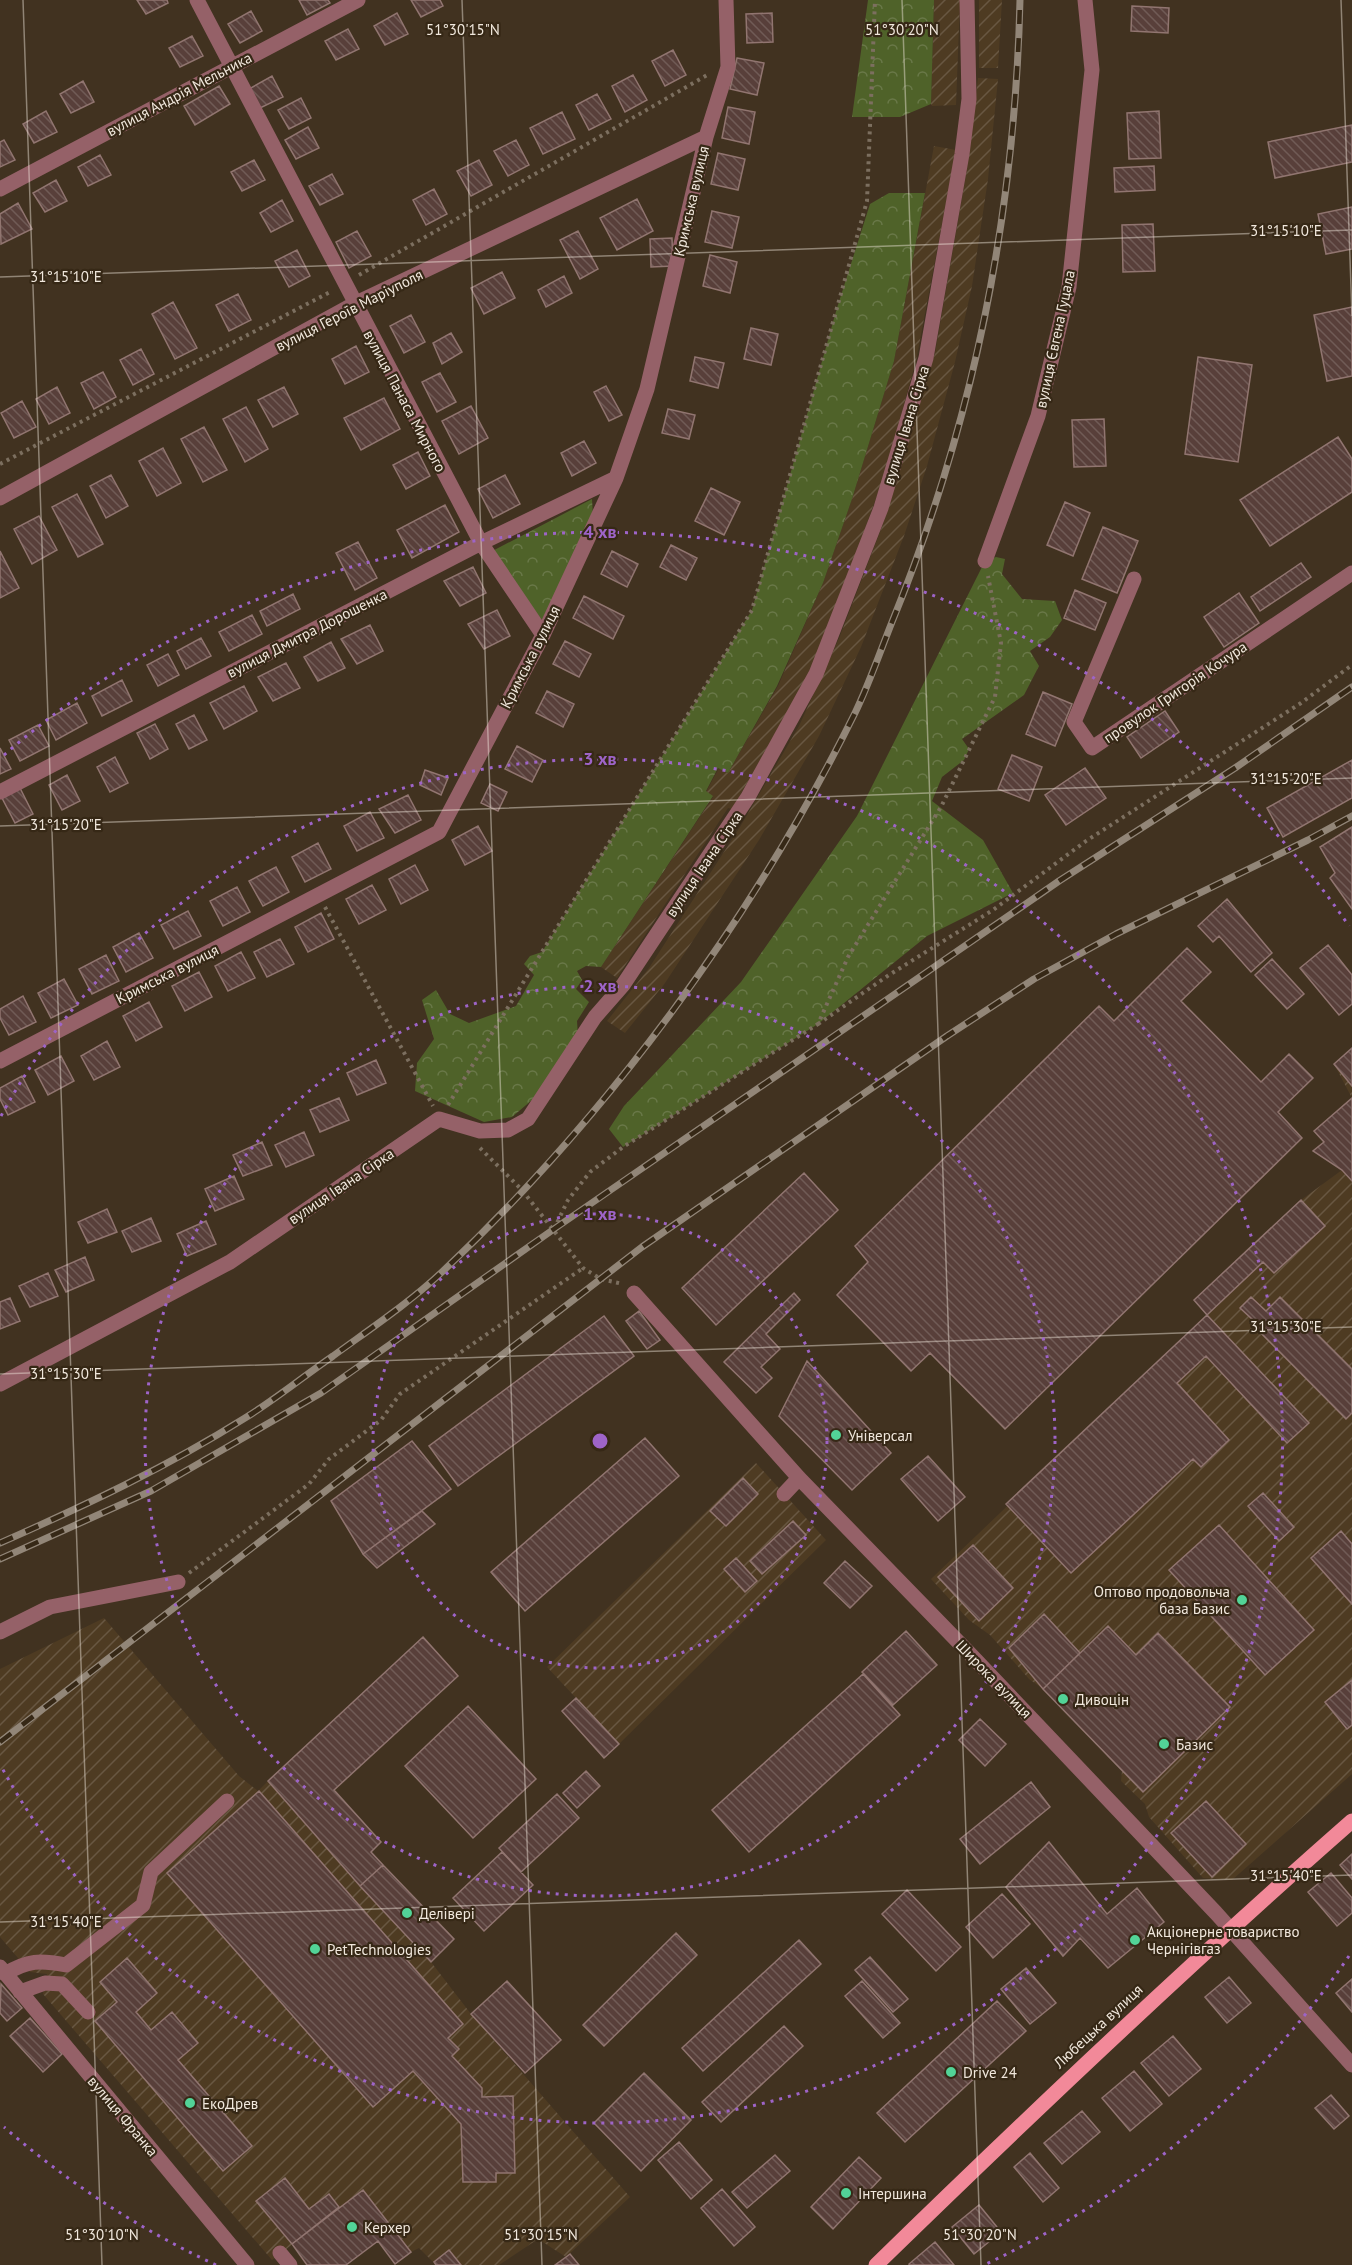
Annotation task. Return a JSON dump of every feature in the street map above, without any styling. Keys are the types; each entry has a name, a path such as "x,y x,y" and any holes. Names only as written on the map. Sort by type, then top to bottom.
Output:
{"main road":[{"name":"Любецька вулиця","path":"876,2265 1066,2080 1229,1929 1352,1821"}],"street":[{"name":"вулиця Панаса Мирного","path":"197,0 481,543 543,636"},
{"name":"вулиця Андрія Мельника","path":"0,189 358,0"},
{"name":"Кримська вулиця","path":"0,1061 438,832 543,636 616,478 647,389 706,137 728,63 726,0"},
{"name":"вулиця Івана Сірка","path":"0,1384 230,1262 439,1119 480,1131 508,1130 528,1119 595,1017 623,985 748,797 816,674 881,508 926,358 962,154 969,99 967,0"},
{"name":"вулиця Євгена Гуцала","path":"985,561 1038,416 1069,287 1092,70 1085,0"},
{"name":"вулиця Героїв Маріуполя","path":"0,498 354,304 706,137"},
{"name":"вулиця Дмитра Дорошенка","path":"0,792 481,543 616,478"},
{"name":"провулок Григорія Кочура","path":"1134,579 1074,722 1092,748 1352,573"},
{"name":"Широка вулиця","path":"634,1293 799,1478 988,1673 1229,1929 1352,2065"},
{"path":"784,1494 799,1478"},
{"path":"0,1632 50,1607 178,1582"},
{"path":"3,1971 22,1963 43,1961 66,1965 143,1905 151,1872 227,1801"},
{"name":"вулиця Франка","path":"3,1971 247,2265"},
{"path":"20,1992 45,1983 62,1984 88,2012"}],"path":[{"path":"439,1119 752,610 867,201 875,0"},
{"path":"0,464 344,284 728,63"},
{"path":"818,1024 848,957 941,807 995,697 1000,643 985,561"},
{"path":"554,1229 568,1200 590,1172 623,1147 993,910 1086,841 1301,703 1352,665"},
{"path":"178,1582 309,1484 329,1459 381,1420 400,1394 583,1268"}],"shaded area":[{"path":"934,0 960,0 956,105 932,106 931,104"},
{"path":"979,0 1002,0 998,68 979,68"},
{"path":"978,78 998,79 988,179 972,286 955,362 927,466 904,536 861,647 819,736 759,840 665,983 625,1033 607,1021 649,968 740,827 799,726 840,636 883,524 935,353 966,175"},
{"path":"934,146 956,150 916,361 884,476 848,576 810,671 746,785 732,809 728,808 617,978 601,967 713,797 706,792 719,768 728,773 778,686 823,583 852,499 894,361"},
{"path":"1352,1049 1352,1098 1334,1064"},
{"path":"1352,1098 1352,1774 1232,1880 1203,1878 1149,1817 1145,1804 1121,1781 1122,1771 1043,1689 1029,1679 990,1635 969,1620 931,1579 1207,1315 1194,1300 1301,1200 1342,1170 1313,1151 1324,1142 1314,1131"},
{"path":"756,1463 826,1540 619,1744 547,1667"},
{"path":"104,1618 239,1776 258,1791 268,1781 360,1886 431,1962 471,2014 630,2197 566,2257 538,2239 499,2265 436,2265 419,2248 411,2252 362,2191 272,2260 43,1994 47,1974 30,1972 0,1937 0,1669"}],"green space":[{"path":"868,0 934,0 931,104 900,117 852,117"},
{"path":"889,193 925,193 894,361 852,499 823,583 777,686 728,773 718,768 706,791 713,796 601,967 586,966 577,971 582,980 576,989 589,1002 577,1021 578,1037 532,1100 512,1117 484,1122 415,1091 417,1063 434,1039 422,1000 436,990 450,1014 469,1023 516,1006 534,975 524,964 530,956 542,952 752,610 837,308 870,204"},
{"path":"592,499 593,516 542,620 518,589 498,575 481,557"},
{"path":"996,557 1005,559 1002,574 1022,599 1055,601 1062,620 1050,637 1030,651 1039,666 1024,695 962,739 969,749 964,760 942,777 932,801 983,840 1013,893 927,936 818,1024 623,1147 609,1129 624,1106 741,982 857,816 985,561"}],"building":[{"path":"137,0 167,0 168,3 146,14"},
{"path":"299,0 328,0 330,3 307,15"},
{"path":"411,0 440,0 443,6 421,17"},
{"path":"1132,6 1169,8 1168,33 1131,31"},
{"path":"251,11 262,31 240,43 228,24"},
{"path":"397,13 408,34 385,45 374,26"},
{"path":"772,13 773,42 747,43 746,14"},
{"path":"348,29 359,49 336,60 325,41"},
{"path":"192,36 203,56 180,67 169,48"},
{"path":"673,50 686,75 665,86 652,61"},
{"path":"737,58 764,63 757,95 730,89"},
{"path":"633,75 647,100 625,112 612,86"},
{"path":"272,76 283,97 260,108 249,89"},
{"path":"83,81 94,102 71,113 60,94"},
{"path":"219,86 230,104 195,125 184,106"},
{"path":"597,94 611,119 589,130 576,105"},
{"path":"301,98 311,118 289,129 278,110"},
{"path":"728,107 755,112 749,144 722,138"},
{"path":"46,111 57,132 34,143 23,124"},
{"path":"1159,111 1161,158 1129,159 1127,113"},
{"path":"562,112 575,139 543,154 530,128"},
{"path":"1352,125 1352,162 1275,178 1268,142"},
{"path":"308,127 319,148 296,159 285,140"},
{"path":"4,140 15,160 0,167 0,142"},
{"path":"516,140 529,165 508,176 494,151"},
{"path":"718,153 745,159 738,190 711,184"},
{"path":"100,155 111,175 88,186 78,167"},
{"path":"254,160 265,180 242,191 231,172"},
{"path":"479,160 492,185 471,196 457,171"},
{"path":"1154,166 1155,190 1115,192 1114,168"},
{"path":"332,174 343,194 320,205 309,186"},
{"path":"56,180 67,201 45,212 33,193"},
{"path":"434,189 447,214 426,225 413,200"},
{"path":"637,199 653,231 617,250 600,218"},
{"path":"282,200 293,221 271,232 260,213"},
{"path":"18,203 32,229 1,244 0,214"},
{"path":"1352,207 1352,249 1326,254 1318,214"},
{"path":"712,211 739,217 732,248 705,242"},
{"path":"1153,224 1155,271 1123,272 1122,225"},
{"path":"357,231 371,256 349,268 336,242"},
{"path":"578,231 598,269 580,279 560,240"},
{"path":"672,238 673,266 651,267 650,239"},
{"path":"297,250 310,276 289,287 275,261"},
{"path":"710,255 737,262 730,293 703,286"},
{"path":"502,272 515,298 484,314 471,288"},
{"path":"564,276 572,293 546,307 538,290"},
{"path":"238,294 251,320 229,331 216,305"},
{"path":"173,302 197,348 175,359 152,314"},
{"path":"1352,307 1352,376 1327,381 1314,315"},
{"path":"411,315 425,342 404,353 390,326"},
{"path":"751,328 778,334 771,365 744,359"},
{"path":"451,333 462,352 442,364 433,343"},
{"path":"356,346 369,372 345,384 332,359"},
{"path":"141,349 154,374 133,385 120,360"},
{"path":"695,357 724,363 718,388 690,381"},
{"path":"1198,357 1252,365 1238,462 1185,454"},
{"path":"103,372 116,397 94,409 81,383"},
{"path":"440,373 456,402 437,412 422,382"},
{"path":"606,386 622,415 609,421 594,392"},
{"path":"57,387 70,413 49,424 36,399"},
{"path":"284,387 298,414 273,427 258,400"},
{"path":"384,398 400,429 361,450 344,418"},
{"path":"22,401 36,427 14,438 1,413"},
{"path":"471,406 488,438 459,454 442,421"},
{"path":"246,407 268,449 245,462 223,419"},
{"path":"668,409 695,415 689,439 662,433"},
{"path":"1104,419 1106,466 1074,467 1072,420"},
{"path":"204,427 227,470 203,482 181,439"},
{"path":"1338,437 1352,459 1352,492 1270,546 1240,500"},
{"path":"584,441 596,463 572,476 561,453"},
{"path":"163,448 181,483 157,496 139,461"},
{"path":"418,452 430,476 406,489 393,465"},
{"path":"111,475 128,506 106,518 90,486"},
{"path":"505,475 520,504 493,518 478,489"},
{"path":"711,488 740,502 724,535 695,521"},
{"path":"77,494 103,544 78,557 52,507"},
{"path":"1065,502 1090,513 1073,556 1047,545"},
{"path":"445,505 459,532 412,558 397,530"},
{"path":"39,516 57,550 32,564 14,529"},
{"path":"1103,527 1138,541 1117,593 1082,579"},
{"path":"358,542 377,578 355,590 336,553"},
{"path":"671,545 697,558 686,580 660,567"},
{"path":"0,551 19,588 0,598"},
{"path":"612,551 638,564 627,587 601,574"},
{"path":"1301,563 1311,577 1260,611 1251,597"},
{"path":"473,567 486,593 460,606 444,581"},
{"path":"1075,590 1106,603 1095,630 1064,618"},
{"path":"1239,593 1259,623 1224,647 1204,617"},
{"path":"293,594 300,609 267,626 260,611"},
{"path":"584,596 624,616 613,639 573,618"},
{"path":"497,610 510,636 484,649 468,624"},
{"path":"252,615 262,634 229,651 219,632"},
{"path":"370,625 383,651 357,664 341,639"},
{"path":"201,638 211,656 186,669 177,651"},
{"path":"565,641 591,654 579,677 553,664"},
{"path":"331,642 345,668 318,681 304,657"},
{"path":"168,654 179,675 158,686 147,665"},
{"path":"286,663 300,688 273,701 258,677"},
{"path":"122,680 132,701 102,716 92,696"},
{"path":"244,686 257,711 224,729 210,703"},
{"path":"547,691 574,704 563,727 536,713"},
{"path":"1043,692 1072,704 1055,746 1026,734"},
{"path":"77,703 87,723 56,740 46,720"},
{"path":"1165,711 1179,732 1141,758 1127,737"},
{"path":"194,715 207,740 189,749 176,724"},
{"path":"155,724 168,749 150,759 137,733"},
{"path":"38,725 49,746 20,761 9,740"},
{"path":"517,746 543,760 532,782 505,769"},
{"path":"0,748 11,769 0,774"},
{"path":"1012,755 1042,767 1029,801 998,789"},
{"path":"115,757 128,783 110,792 97,767"},
{"path":"1352,760 1352,798 1283,837 1267,808"},
{"path":"1085,768 1106,798 1066,825 1045,795"},
{"path":"425,770 448,778 441,795 420,785"},
{"path":"67,775 80,801 62,810 49,785"},
{"path":"490,784 507,792 498,811 481,803"},
{"path":"20,788 33,814 15,823 2,798"},
{"path":"408,795 421,820 395,833 379,809"},
{"path":"370,812 384,838 357,851 344,826"},
{"path":"478,826 492,851 465,865 452,840"},
{"path":"1352,827 1352,909 1330,878 1335,873 1320,847"},
{"path":"318,843 331,869 305,882 292,857"},
{"path":"415,865 428,890 401,904 389,879"},
{"path":"276,867 289,892 263,906 249,881"},
{"path":"372,885 386,910 359,924 346,899"},
{"path":"237,887 250,912 223,926 210,901"},
{"path":"1227,899 1272,953 1251,972 1219,936 1213,942 1198,926"},
{"path":"188,911 201,936 174,949 161,925"},
{"path":"321,913 334,939 308,952 295,927"},
{"path":"139,933 153,958 126,972 113,947"},
{"path":"280,939 294,964 267,977 254,952"},
{"path":"1328,945 1352,975 1352,1004 1339,1015 1300,968"},
{"path":"1187,948 1211,972 1181,1001 1261,1082 1289,1054 1313,1078 1278,1112 1302,1138 1005,1429 930,1353 911,1371 837,1295 868,1262 855,1246 1099,1006 1114,1021"},
{"path":"241,952 255,978 228,991 215,966"},
{"path":"106,955 119,981 92,994 79,969"},
{"path":"1272,959 1304,994 1287,1009 1255,975"},
{"path":"199,972 212,997 185,1011 172,986"},
{"path":"64,979 78,1005 51,1018 38,993"},
{"path":"23,996 36,1022 9,1035 0,1018 0,1009"},
{"path":"149,1002 162,1027 136,1041 123,1016"},
{"path":"107,1041 120,1067 94,1080 81,1056"},
{"path":"1352,1048 1352,1086 1334,1064"},
{"path":"61,1056 74,1081 48,1095 35,1070"},
{"path":"376,1060 386,1083 357,1095 347,1073"},
{"path":"22,1076 35,1102 8,1115 0,1099 0,1088"},
{"path":"339,1098 349,1120 320,1132 310,1110"},
{"path":"1352,1098 1352,1181 1342,1170 1313,1151 1324,1142 1314,1131"},
{"path":"304,1132 314,1155 286,1167 275,1145"},
{"path":"262,1142 272,1165 243,1176 233,1155"},
{"path":"804,1173 838,1210 716,1325 682,1288"},
{"path":"234,1176 244,1199 215,1211 205,1189"},
{"path":"1301,1200 1325,1226 1274,1273 1263,1262 1207,1315 1194,1300"},
{"path":"107,1209 117,1232 88,1243 78,1222"},
{"path":"151,1218 161,1241 132,1252 122,1231"},
{"path":"206,1221 216,1244 187,1256 177,1234"},
{"path":"85,1257 94,1280 66,1292 55,1270"},
{"path":"48,1273 58,1296 30,1307 19,1286"},
{"path":"794,1293 800,1300 766,1334 780,1349 761,1367 772,1378 756,1393 724,1362"},
{"path":"1251,1297 1266,1311 1280,1297 1352,1369 1352,1413 1346,1419 1250,1322 1253,1320 1240,1308"},
{"path":"10,1298 20,1321 0,1329 0,1302"},
{"path":"639,1311 660,1340 647,1349 626,1321"},
{"path":"1207,1315 1309,1423 1287,1443 1206,1356 1177,1383 1229,1440 1201,1467 1193,1459 1071,1573 1006,1504"},
{"path":"604,1316 634,1356 458,1486 429,1446"},
{"name":"Універсал","path":"807,1361 891,1453 852,1490 779,1416"},
{"path":"645,1438 679,1476 525,1611 491,1572"},
{"path":"412,1441 451,1489 363,1554 331,1501"},
{"path":"928,1456 965,1497 938,1521 901,1479"},
{"path":"743,1478 758,1494 726,1526 710,1511"},
{"path":"1263,1493 1294,1527 1279,1541 1248,1506"},
{"path":"422,1511 435,1524 377,1568 363,1554"},
{"path":"793,1521 806,1535 762,1574 750,1561"},
{"name":"Оптово продовольча база Базис","path":"1219,1525 1314,1630 1265,1675 1169,1570"},
{"path":"1341,1531 1352,1544 1352,1604 1311,1558"},
{"path":"973,1545 1013,1588 979,1621 938,1577"},
{"path":"736,1558 757,1581 745,1592 724,1569"},
{"path":"845,1561 872,1586 850,1608 824,1583"},
{"path":"1044,1614 1080,1653 1043,1689 1009,1648"},
{"path":"1108,1626 1136,1655 1158,1633 1230,1707 1143,1792 1043,1689"},
{"path":"906,1631 937,1665 893,1705 862,1672"},
{"path":"423,1637 458,1676 334,1790 381,1842 371,1852 383,1865 360,1886 268,1781"},
{"path":"863,1674 900,1715 749,1852 712,1810"},
{"path":"1352,1680 1352,1725 1347,1729 1325,1702"},
{"path":"576,1698 619,1744 604,1758 562,1711"},
{"path":"468,1706 536,1779 473,1838 405,1766"},
{"path":"980,1719 1006,1744 985,1766 959,1740"},
{"path":"586,1771 600,1786 577,1808 563,1793"},
{"path":"1031,1782 1050,1807 980,1864 960,1839"},
{"name":"PetTechnologies","path":"259,1791 463,2024 448,2038 459,2049 452,2056 482,2088 482,2097 513,2096 515,2173 496,2173 496,2182 463,2182 461,2124 413,2071 373,2107 167,1873"},
{"path":"557,1794 579,1818 521,1872 499,1848"},
{"path":"1206,1801 1246,1844 1212,1877 1171,1833"},
{"path":"1049,1842 1107,1914 1137,1888 1164,1922 1108,1968 1080,1938 1063,1956 1006,1887"},
{"path":"502,1852 533,1885 484,1931 453,1898"},
{"path":"1352,1854 1352,1879 1340,1865"},
{"name":"Делівері","path":"383,1865 454,1939 431,1962 360,1886"},
{"path":"1331,1873 1352,1898 1352,1913 1337,1926 1308,1892"},
{"path":"907,1890 961,1947 936,1971 882,1914"},
{"path":"1002,1894 1030,1924 993,1958 966,1927"},
{"path":"676,1933 697,1955 604,2046 583,2025"},
{"path":"799,1940 821,1964 703,2071 682,2048"},
{"path":"870,1957 908,1999 893,2012 855,1970"},
{"name":"ЕкоДрев","path":"127,1958 157,1993 136,2012 151,2030 172,2012 198,2043 178,2060 252,2146 223,2171 95,2021 117,2002 100,1982"},
{"path":"1026,1968 1056,2003 1030,2024 1001,1989"},
{"path":"1229,1977 1251,2003 1227,2023 1205,1997"},
{"path":"1352,1979 1352,2012 1336,1993"},
{"path":"507,1981 561,2040 525,2073 471,2014"},
{"path":"862,1981 900,2023 883,2038 845,1996"},
{"path":"1,1984 22,2008 7,2021 0,2013"},
{"name":"Drive 24","path":"997,2001 1026,2031 905,2142 877,2113"},
{"path":"30,2018 62,2054 43,2072 10,2036"},
{"path":"784,2026 803,2046 721,2122 702,2102"},
{"path":"1173,2036 1201,2069 1169,2096 1141,2063"},
{"path":"1134,2071 1162,2104 1130,2131 1102,2098"},
{"path":"644,2073 691,2120 641,2171 594,2123"},
{"path":"1331,2095 1349,2116 1334,2129 1315,2108"},
{"path":"1082,2111 1100,2132 1062,2164 1044,2143"},
{"path":"679,2142 712,2180 691,2199 658,2160"},
{"path":"1030,2153 1059,2188 1043,2202 1014,2167"},
{"path":"775,2155 790,2171 747,2208 732,2192"},
{"name":"Інтершина","path":"859,2157 881,2178 833,2229 811,2207"},
{"path":"285,2178 309,2209 329,2194 339,2207 292,2244 256,2201"},
{"path":"722,2189 755,2227 734,2246 701,2208"},
{"name":"Керхер","path":"363,2190 411,2252 395,2264 378,2241 346,2265 307,2265 292,2244"},
{"path":"979,2205 1001,2232 974,2254 952,2227"},
{"path":"935,2242 954,2265 909,2265 909,2264"},
{"path":"449,2250 461,2265 436,2265 434,2262"},
{"path":"570,2254 579,2265 555,2265 566,2257"}],"railway":[{"path":"0,1543 125,1485 216,1436 279,1395 416,1294 442,1272 503,1212 562,1148 619,1080 673,1010 724,938 815,789 855,713 921,547 945,471 967,395 999,239 1009,160 1020,0"},
{"path":"0,1559 151,1491 321,1393 554,1229 1059,881 1235,768 1352,687"},
{"path":"0,1742 642,1247 947,1036 1034,979 1116,934 1352,816"}],"place":[{"name":"Універсал","path":"836,1435"},
{"name":"Оптово продовольча база Базис","path":"1242,1600"},
{"name":"Дивоцін","path":"1063,1699"},
{"name":"Базис","path":"1164,1744"},
{"name":"Делівері","path":"407,1913"},
{"name":"Акціонерне товариство Чернігівгаз","path":"1135,1940"},
{"name":"PetTechnologies","path":"315,1949"},
{"name":"Drive 24","path":"951,2072"},
{"name":"ЕкоДрев","path":"190,2103"},
{"name":"Інтершина","path":"846,2193"},
{"name":"Керхер","path":"352,2227"}]}
